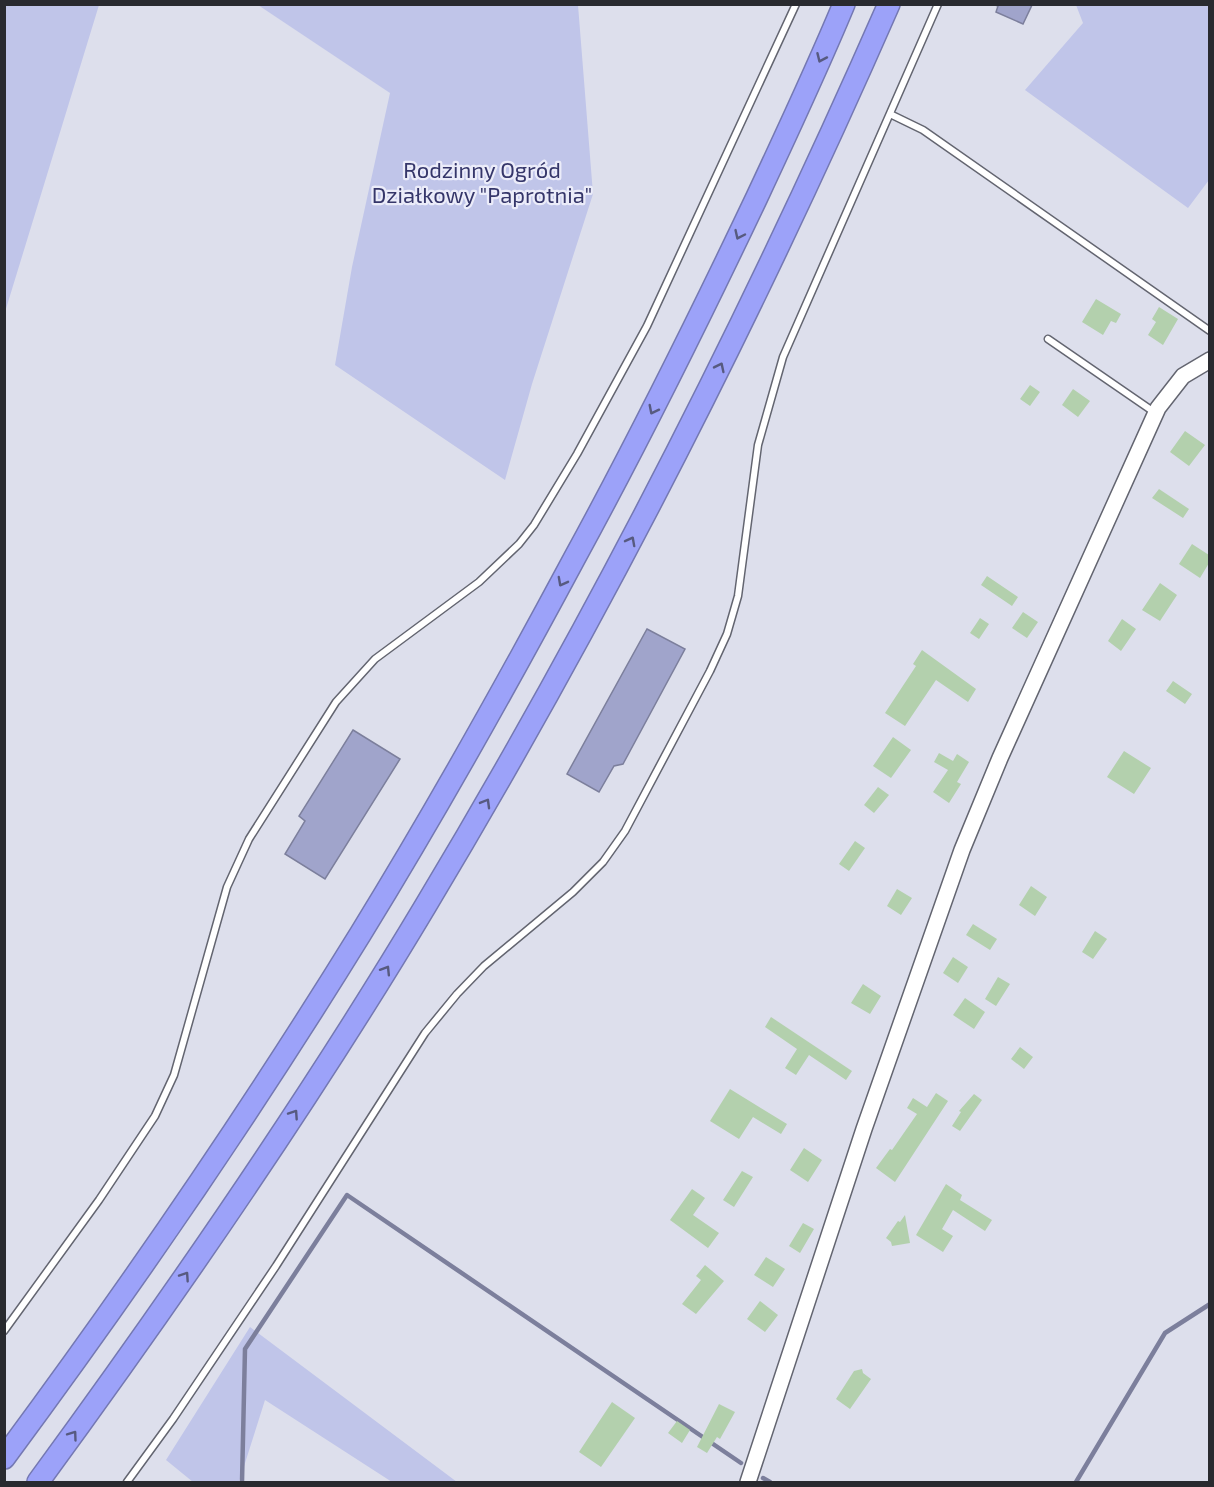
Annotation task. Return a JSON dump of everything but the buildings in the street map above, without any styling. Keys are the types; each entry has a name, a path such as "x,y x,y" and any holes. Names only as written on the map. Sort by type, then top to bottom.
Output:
{"highway":[{"path":"4,1458 157,1245 237,1127 362,931 498,700 615,484 671,374 805,94 844,4"},
{"path":"38,1482 164,1307 303,1100 424,909 509,764 706,397 812,176 889,4"}],"street":[{"path":"748,1482 868,1118 962,850 1004,748 1156,412 1183,376 1209,360"}],"lane":[{"path":"4,1331 99,1200 155,1116 174,1075 220,909 238,862 249,840 336,702 375,659 479,582 519,544 534,525 560,483 647,326 796,4"},
{"path":"127,1482 173,1419 269,1275 425,1033 484,966 573,892 603,862 625,831 710,671 727,634 740,585 758,445 783,357 938,4"},
{"path":"890,114 922,130 1209,331"},
{"path":"1048,339 1156,412"}],"green space":[{"path":"4,5 99,5 5,312"},
{"name":"Rodzinny Ogród Działkowy \"Paprotnia\"","path":"258,5 578,5 593,194 532,384 505,480 335,365 352,267 390,93"},
{"path":"1076,5 1209,5 1209,180 1188,208 1025,90 1083,23"},
{"path":"250,1327 457,1482 392,1482 265,1400 239,1482 193,1482 166,1460"}],"shaded area":[{"path":"1032,4 1023,24 996,12 998,6 995,5"},
{"path":"647,629 685,649 623,764 614,766 599,792 567,774"},
{"path":"353,730 400,759 325,879 285,854 305,821 299,816"}],"waterway":[{"path":"242,1482 245,1349 347,1195 741,1463"},
{"path":"1076,1482 1165,1333 1210,1304"},
{"path":"763,1478 770,1482"}]}
